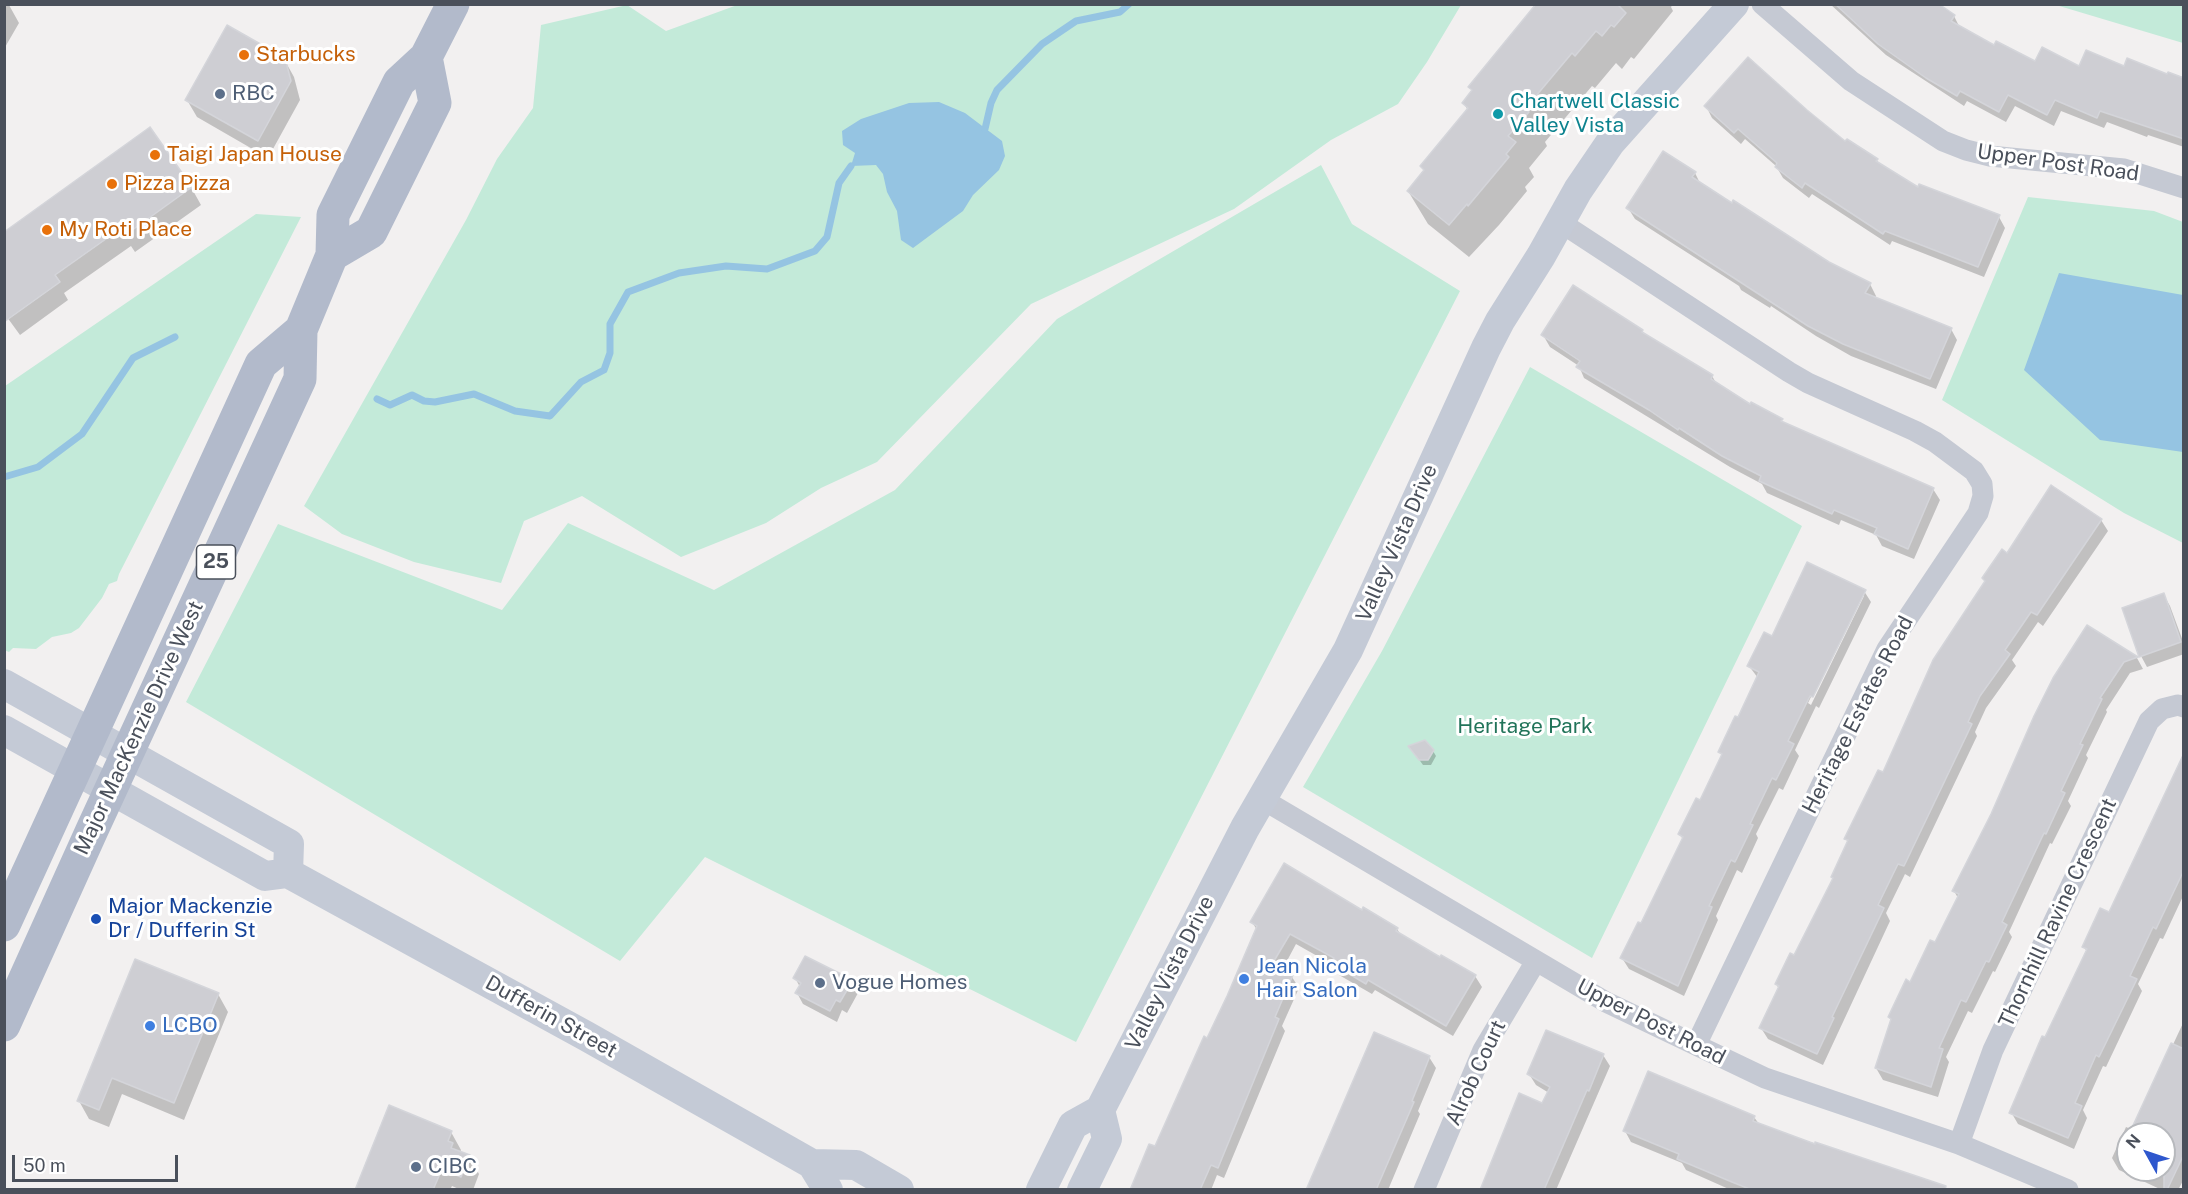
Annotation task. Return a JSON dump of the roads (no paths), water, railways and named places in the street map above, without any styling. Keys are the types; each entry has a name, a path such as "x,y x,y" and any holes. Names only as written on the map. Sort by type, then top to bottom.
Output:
{"main road":[{"name":"Major MacKenzie Drive West","path":"4,1025 110,789 300,379 301,330 332,255 333,214 399,82 426,57 453,4"},
{"name":"Major MacKenzie Drive West","path":"4,925 261,364 301,330"}],"street":[{"name":"Valley Vista Drive","path":"1100,1110 1239,839 1356,634 1486,348 1578,190 1624,125 1734,4"},
{"name":"Upper Post Road","path":"1762,4 1851,81 1943,141 1990,156 2124,169 2184,188"},
{"name":"Heritage Estates Road","path":"1560,222 1798,378 1935,442 1974,471 1982,484 1983,496 1978,513 1887,650 1696,1045"},
{"path":"4,684 289,844 288,873"},
{"name":"Thornhill Ravine Crescent","path":"1959,1144 1993,1050 2149,721 2162,709 2178,705 2184,707"},
{"name":"Dufferin Street","path":"4,730 265,876 288,873 586,1036 812,1164 856,1165 899,1190"},
{"name":"Upper Post Road","path":"1262,799 1606,1002 1765,1078 1959,1144 2067,1190"},
{"name":"Alrob Court","path":"1424,1190 1484,1050 1536,961"},
{"path":"1041,1190 1073,1125 1100,1110 1107,1139 1082,1190"},
{"name":"Dufferin Street","path":"812,1164 828,1190"}],"water":[{"path":"939,102 965,113 1002,141 1005,156 999,170 973,195 963,211 913,248 901,240 897,211 887,192 883,174 876,165 851,166 855,153 843,145 842,131 861,119 909,103"},
{"path":"2059,273 2183,295 2183,452 2100,440 2024,370"}],"waterway":[{"path":"985,129 991,103 997,90 1042,44 1076,21 1120,12 1129,4"},
{"path":"377,399 390,405 412,395 424,401 435,402 474,394 515,411 550,416 581,382 604,370 610,353 610,324 628,292 679,273 726,266 767,269 815,251 827,237 839,183 851,166"},
{"path":"4,477 38,467 82,434 133,358 175,337"}],"place":[{"name":"Starbucks","path":"244,55"},
{"name":"RBC","path":"220,94"},
{"name":"Chartwell Classic Valley Vista","path":"1498,114"},
{"name":"Taigi Japan House","path":"155,155"},
{"name":"Pizza Pizza","path":"112,184"},
{"name":"My Roti Place","path":"47,230"},
{"name":"Major Mackenzie Dr / Dufferin St","path":"96,919"},
{"name":"Jean Nicola Hair Salon","path":"1244,979"},
{"name":"Vogue Homes","path":"820,983"},
{"name":"LCBO","path":"150,1026"},
{"name":"CIBC","path":"416,1167"}],"park label":[{"name":"Heritage Park","path":"1525,727"}]}
